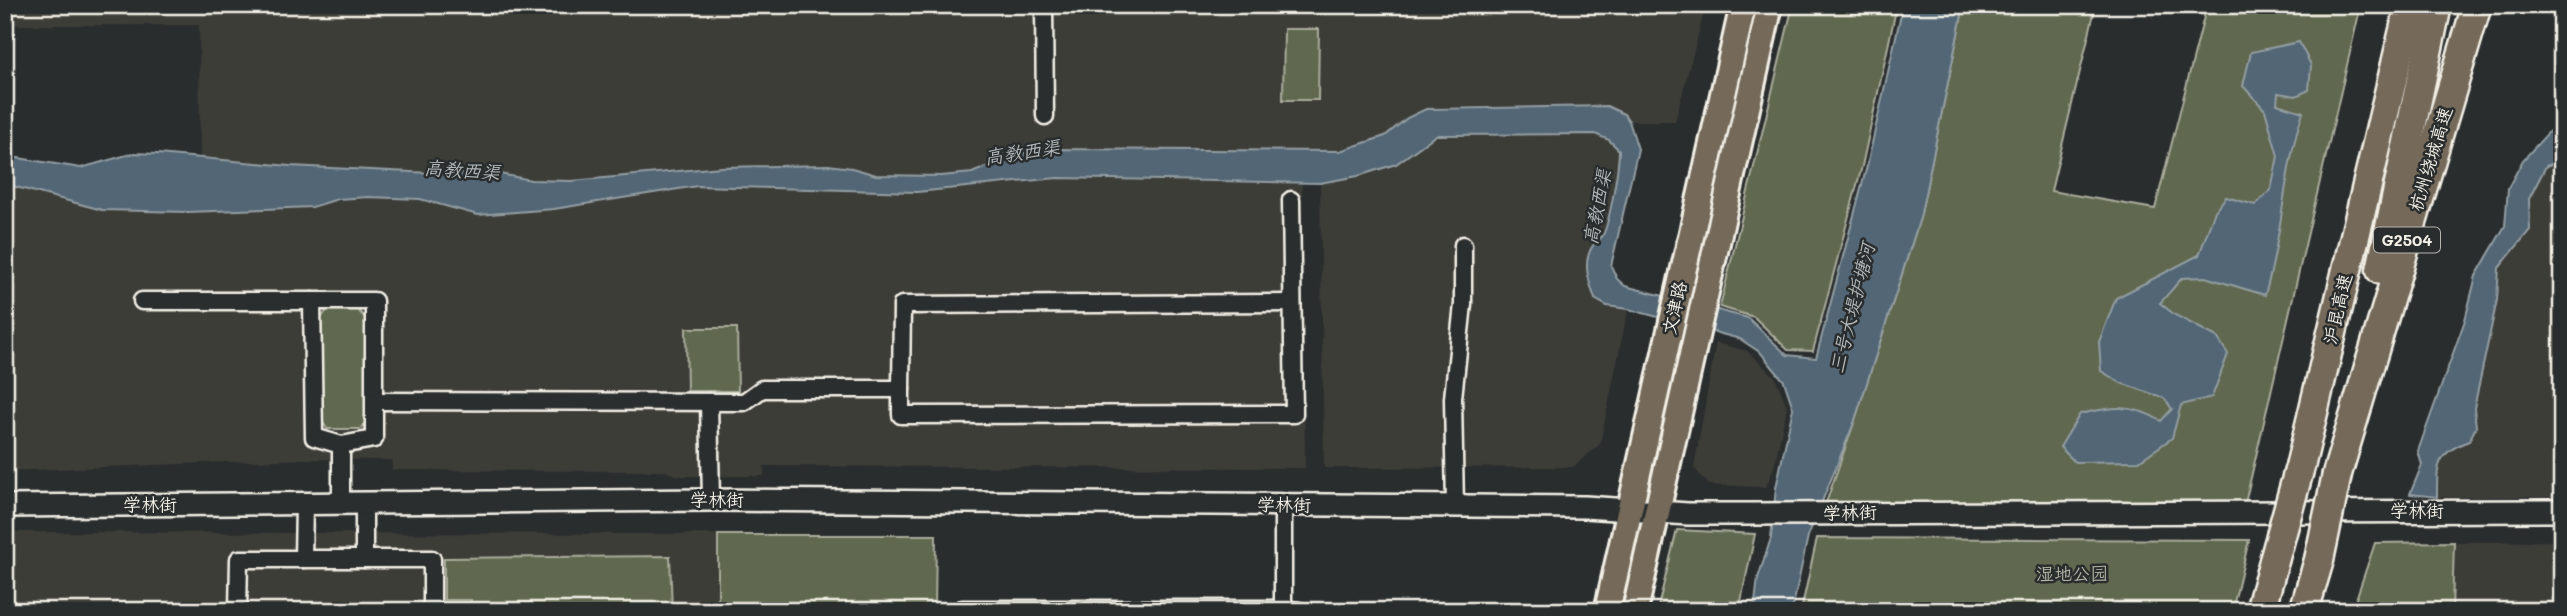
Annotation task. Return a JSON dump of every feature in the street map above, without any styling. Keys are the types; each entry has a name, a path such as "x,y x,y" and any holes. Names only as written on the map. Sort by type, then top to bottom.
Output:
{"highway":[{"path":"2301,463 2391,5"},
{"name":"沪昆高速","path":"2260,611 2301,463 2410,5"},
{"name":"沪昆高速","path":"2304,611 2319,560 2437,5"},
{"name":"杭州绕城高速","path":"2337,474 2477,5"}],"main road":[{"name":"文津路","path":"1607,611 1742,5"},
{"name":"文津路","path":"1635,611 1770,5"},
{"name":"学林街","path":"5,506 711,500 1629,509 1688,514 2562,511"}],"street":[{"path":"1044,5 1045,116"},
{"path":"1291,200 1294,414 901,415 902,305 1292,303"},
{"path":"1455,507 1453,398 1463,304 1463,246"},
{"path":"142,301 312,301 374,301 374,439 341,445 314,437 312,301"},
{"path":"374,401 744,402 762,389 901,389"},
{"path":"709,402 711,500"},
{"path":"341,445 341,505"},
{"path":"364,504 364,559"},
{"path":"303,559 304,505"},
{"path":"962,611 1291,610 1283,505"},
{"path":"238,611 239,559 432,559 432,611"}],"shaded area":[{"path":"11,5 1706,5 1675,121 1629,121 1624,114 1606,106 1442,107 1426,109 1407,118 1385,136 1340,151 1046,149 1018,154 972,173 941,176 876,175 852,168 721,167 572,181 531,180 500,174 290,166 200,158 199,25 11,25"},
{"path":"1595,134 1609,140 1619,150 1619,164 1603,235 1593,245 1607,306 1628,309 1600,444 1573,467 1324,468 1320,183 1358,176 1396,164 1436,135"},
{"path":"2562,160 2562,497 2437,497 2437,467 2441,458 2453,447 2469,441 2476,427 2474,409 2497,300 2499,268 2530,230 2529,199 2546,166"},
{"path":"1057,178 1302,184 1305,468 764,466 764,476 678,476 666,471 392,470 392,460 303,459 5,471 5,184 102,210 312,207 338,199 368,197 420,199 478,215 554,209 697,186 917,192"},
{"path":"1716,343 1747,351 1775,377 1787,406 1774,467 1766,487 1709,485 1694,468"},
{"path":"13,532 936,535 935,611 5,611 5,541"},
{"path":"2562,541 2562,611 2354,611 2375,543"}],"green space":[{"path":"1793,5 1897,5 1862,166 1813,351 1788,350 1754,317 1720,307"},
{"path":"1964,5 2096,5 2051,191 2155,209 2207,5 2361,5 2243,512 1822,514 1920,218"},
{"path":"1284,29 1319,29 1318,100 1283,100"},
{"path":"329,307 355,307 365,318 367,419 361,429 327,429 321,419 320,320"},
{"path":"686,328 737,328 738,391 687,391"},
{"path":"1677,530 1755,534 1739,611 1657,611"},
{"path":"718,535 936,535 935,611 718,611"},
{"name":"湿地公园","path":"1817,538 2249,540 2232,611 1801,611"},
{"path":"2454,542 2452,611 2352,611 2375,543"},
{"path":"670,556 672,611 471,611 471,600 444,600 444,558"}],"water":[{"name":"三号大堤护塘河","path":"1903,5 1964,5 1920,218 1854,423 1808,536 1792,611 1754,611 1758,578 1771,538 1776,488 1793,408 1784,381 1761,353 1740,339 1628,309 1607,306 1595,299 1587,259 1606,228 1614,193 1619,150 1609,140 1595,134 1436,135 1396,164 1358,176 1320,183 1057,178 917,192 697,186 554,209 478,215 420,199 368,197 338,199 312,207 188,212 102,210 5,184 5,156 81,168 134,153 290,166 500,174 531,180 572,181 721,167 828,165 876,175 941,176 972,173 1018,154 1046,149 1340,151 1385,136 1407,118 1426,109 1607,106 1624,114 1638,149 1611,266 1617,279 1625,286 1748,318 1787,355 1816,358 1867,166"},
{"path":"2299,42 2311,65 2309,90 2296,96 2278,93 2277,104 2303,112 2291,157 2276,249 2265,295 2205,277 2182,278 2160,303 2175,315 2217,337 2228,354 2212,397 2181,405 2172,438 2139,461 2075,462 2060,447 2080,414 2122,408 2141,411 2161,421 2172,409 2164,398 2121,383 2101,371 2099,342 2116,298 2199,255 2215,211 2226,197 2255,205 2271,190 2278,156 2265,110 2243,86 2251,52"},
{"path":"2562,113 2562,160 2546,166 2529,199 2530,230 2499,268 2497,300 2474,408 2476,427 2469,441 2450,450 2441,461 2437,476 2437,497 2410,494 2422,465 2418,451 2465,320 2476,276 2505,226 2508,188 2523,160 2556,124"}],"water label":[{"name":"高教西渠","path":"1022,152"},
{"name":"高教西渠","path":"462,170"},
{"name":"高教西渠","path":"1597,207"}]}
